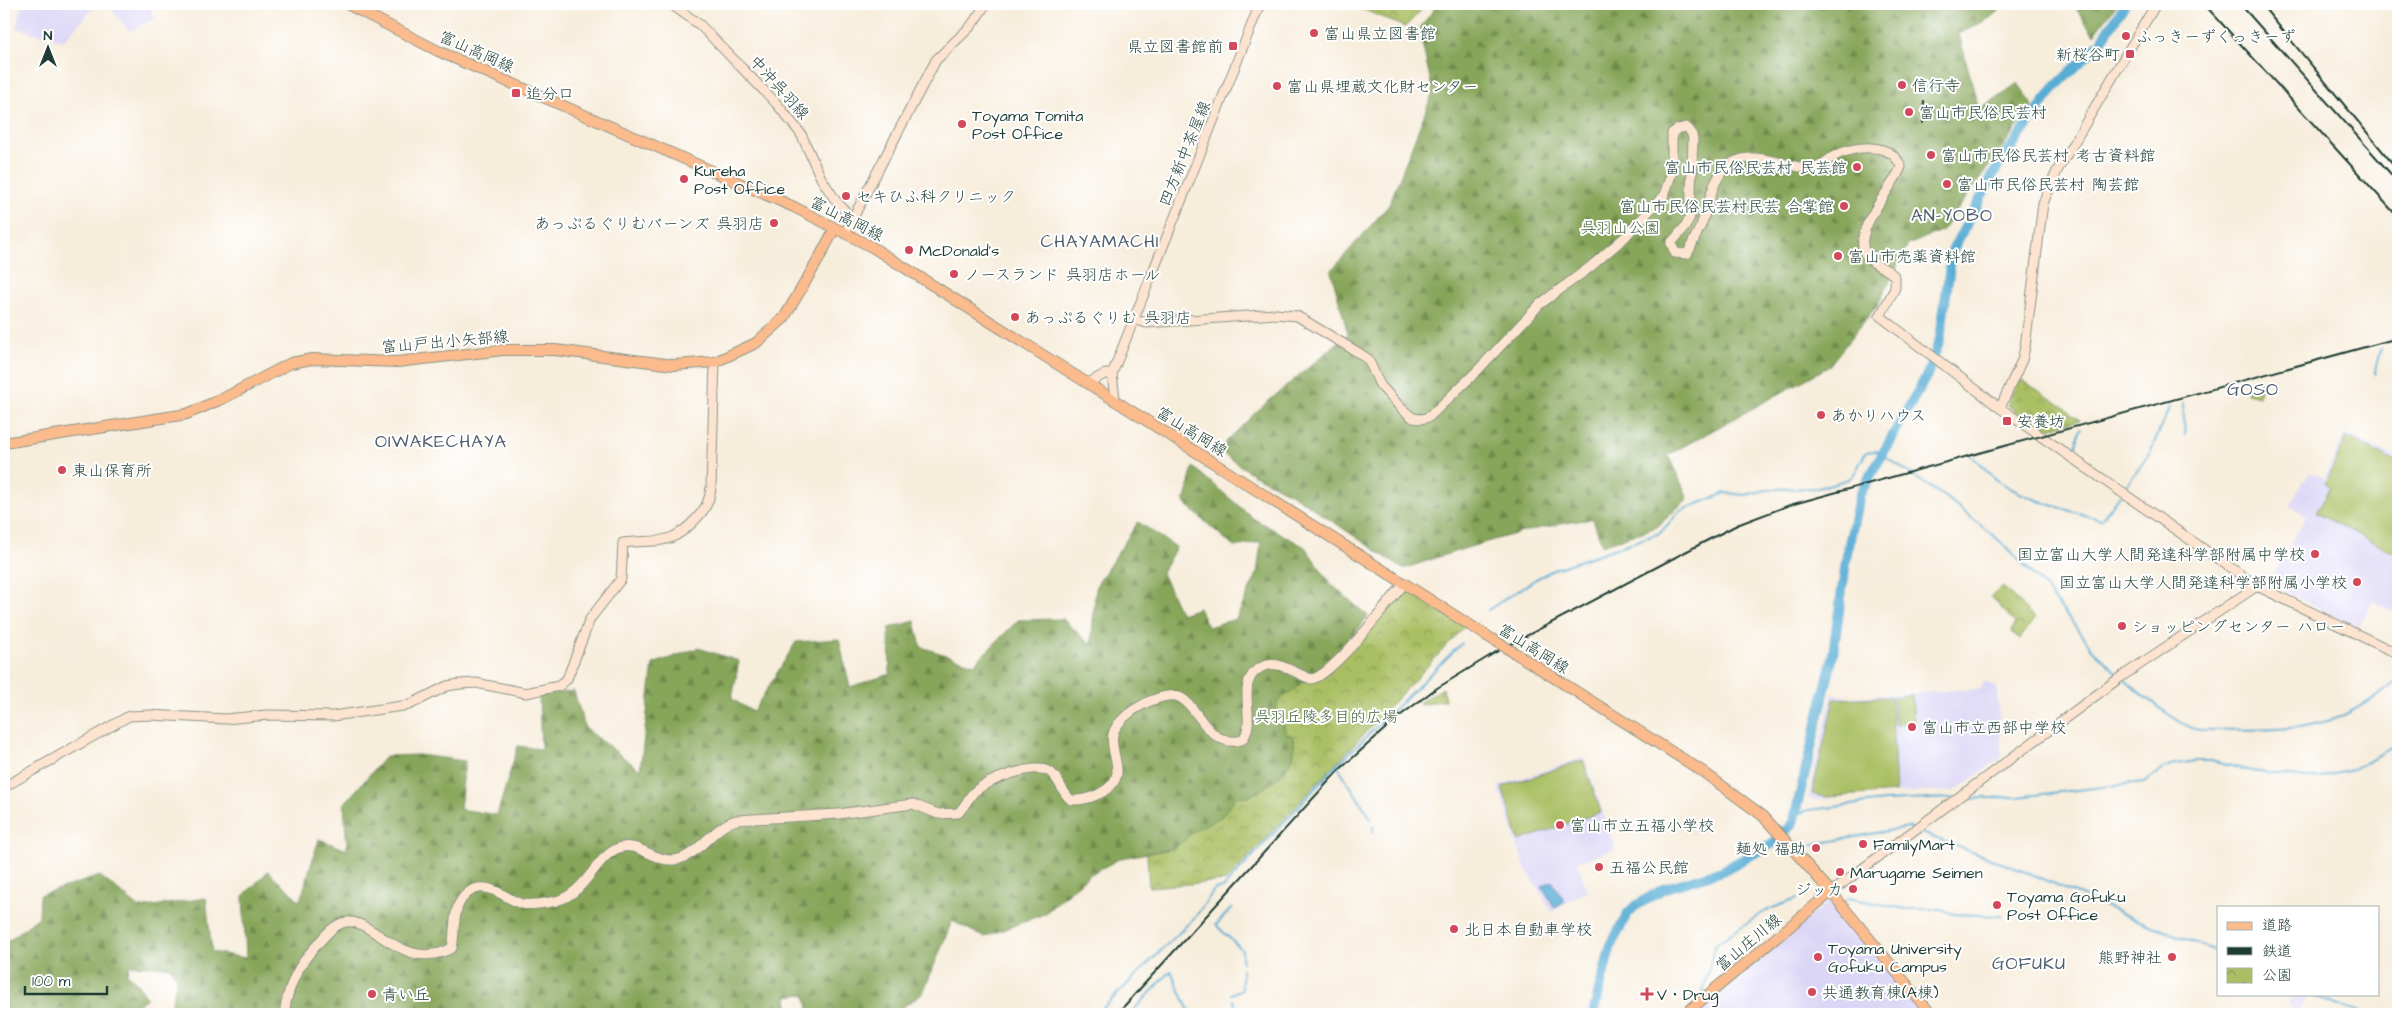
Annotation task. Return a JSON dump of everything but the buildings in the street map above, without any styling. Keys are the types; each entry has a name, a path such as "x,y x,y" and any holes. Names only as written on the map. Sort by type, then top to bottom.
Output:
{"main road":[{"name":"富山高岡線","path":"347,4 438,51 631,134 794,207 846,233 925,278 1702,771 1742,799 1787,840 1931,1014"},
{"name":"富山戸出小矢部線","path":"4,443 187,414 224,398 291,363 312,359 397,362 503,350 546,350 674,365 715,362 756,343 784,318 818,262 834,228"},
{"name":"富山庄川線","path":"1685,1014 1831,892"}],"street":[{"name":"中沖呉羽線","path":"671,4 700,24 776,103 801,134 821,178 836,201 853,219"},
{"path":"846,233 936,60 966,32 986,4"},
{"name":"四方新中茶屋線","path":"1115,399 1112,374 1260,4"},
{"path":"2000,408 2022,360 2025,347 2043,203 2057,171 2156,4"},
{"path":"1134,319 1146,323 1276,314 1297,316 1368,359 1386,393 1412,418 1421,419 1429,417 1475,373 1540,304 1589,268 1625,237 1664,195 1672,172 1672,133 1678,129 1686,128 1692,134 1689,188 1692,208 1685,227 1671,243 1675,253 1680,255 1687,254 1689,251 1702,223 1710,193 1724,167 1733,161 1754,158 1814,169 1823,166 1831,158 1856,149 1886,150 1898,160 1901,167 1894,183 1873,211 1865,232 1864,248 1869,259 1889,270 1895,277 1895,288 1880,316 2000,408 2257,586 2398,654"},
{"path":"4,787 129,716 150,715 226,719 267,714 333,716 409,705 447,686 460,684 476,683 526,693 559,686 567,679 590,619 622,580 623,543 662,541 674,538 684,532 707,506 711,487 715,362"},
{"path":"1088,383 1105,374 1112,374"},
{"path":"284,1014 288,990 296,971 308,954 331,930 342,923 350,921 358,923 393,946 412,954 433,956 452,948 456,909 467,893 486,888 525,904 558,901 583,884 610,853 623,847 640,849 661,859 675,860 692,852 728,822 737,820 838,814 886,806 913,804 938,814 958,813 975,792 993,780 1044,769 1057,778 1066,796 1071,800 1088,799 1100,793 1115,778 1117,773 1112,743 1116,728 1128,714 1142,704 1165,697 1180,697 1205,726 1219,738 1242,740 1247,728 1249,677 1255,671 1263,666 1278,665 1311,679 1323,675 1340,659 1405,583"},
{"path":"1831,892 2120,677 2257,586"}],"shaded area":[{"path":"22,4 97,4 63,41 16,28"},
{"path":"107,4 155,4 151,11 155,18 131,31 128,30"},
{"path":"2346,433 2398,459 2398,614 2373,601 2360,624 2356,627 2269,583 2306,516 2290,506 2303,480 2305,481 2310,472 2324,478"},
{"name":"富山市立西部中学校","path":"1984,681 1997,688 2002,757 1955,791 1874,793 1816,800 1808,798 1832,694 1847,697 1980,689"},
{"name":"富山市立五福小学校","path":"1582,758 1585,760 1615,849 1577,862 1588,893 1579,895 1552,912 1525,867 1498,786"},
{"name":"Toyama University Gofuku Campus","path":"1830,900 1925,1014 1689,1014"},
{"path":"2293,996 2309,996 2298,1012 2288,1004"}],"green space":[{"path":"1350,4 1427,4 1405,27"},
{"name":"呉羽山公園","path":"1438,4 2006,4 1990,18 1959,34 1979,110 2018,83 2033,105 1943,230 1908,245 1878,304 1828,367 1668,455 1688,498 1657,527 1602,545 1593,519 1568,523 1496,539 1403,569 1292,494 1254,475 1218,450 1257,411 1348,334 1331,271 1389,205 1433,92 1419,29"},
{"path":"2073,4 2117,4 2094,35"},
{"path":"2019,378 2070,411 2080,420 2041,430 2007,405"},
{"path":"2263,380 2258,396 2246,393 2250,382"},
{"path":"2347,437 2398,463 2398,555 2316,513 2331,486 2325,483"},
{"path":"1193,467 1254,519 1305,547 1331,584 1368,616 1333,664 1282,721 1286,733 1292,736 1295,746 1289,765 1282,774 1255,794 1246,798 1237,796 1221,817 1197,829 1175,848 1121,858 1089,875 1044,914 984,937 952,921 923,993 893,1014 810,1014 805,994 787,996 789,1014 169,1014 177,978 170,967 130,965 127,974 137,983 147,998 126,1014 4,1014 4,941 11,939 39,917 40,895 100,876 140,908 206,898 212,952 246,958 243,896 268,871 300,901 319,839 347,850 344,804 386,756 419,755 465,761 460,809 497,815 518,746 541,749 539,695 574,691 585,728 640,770 653,664 698,648 739,661 732,699 753,712 796,642 839,639 850,687 890,674 889,628 915,621 921,647 974,664 1018,620 1063,619 1091,645 1096,586 1138,522 1176,547 1162,573 1181,614 1199,608 1208,627 1236,619 1257,574 1261,542 1234,547 1184,503"},
{"name":"呉羽丘陵多目的広場","path":"1405,583 1468,623 1226,881 1149,887 1147,854 1175,848 1197,829 1221,817 1237,796 1246,798 1264,788 1282,774 1289,765 1295,746 1292,736 1286,733 1282,721 1277,721 1277,702 1307,679 1317,678"},
{"path":"2002,586 2035,618 2020,639 2011,632 2015,623 1991,597"},
{"path":"1443,688 1445,700 1420,705 1420,702"},
{"path":"1912,695 1914,723 1895,725 1893,697"},
{"path":"1891,697 1896,792 1827,797 1812,794 1834,699"},
{"path":"1583,760 1601,812 1519,841 1502,787"}],"water":[{"path":"1552,881 1565,902 1555,908 1542,886"}],"waterway":[{"path":"1593,1014 1611,945 1628,913 1634,907 1663,889 1722,871 1773,843 1793,823 1832,660 1848,548 1860,494 1927,375 1940,339 1952,251 1998,166 2054,88 2101,42 2125,4"},
{"path":"2375,374 2381,349"},
{"path":"2183,403 2185,435"},
{"path":"2124,489 2150,453 2170,406"},
{"path":"2074,452 2081,428"},
{"path":"1488,610 1555,569 1660,533 1680,511 1725,493 1745,495 1771,489 1818,488 1849,479 1854,474 1866,452 1877,451 1952,502 2001,542 2044,586 2094,651 2119,675"},
{"path":"1970,455 1996,479 2020,493 2047,504 2101,520 2120,495"},
{"path":"1097,1014 1196,916 1215,889 1223,888 1337,765 1462,643"},
{"path":"2123,678 2172,717 2183,724 2200,730 2266,730 2315,724 2349,713 2398,682"},
{"path":"1962,799 2018,797 2144,782 2163,769 2177,764 2197,761 2211,761 2251,771 2306,778 2321,777 2353,770 2398,744"},
{"path":"1337,765 1372,820"},
{"path":"1796,814 1809,810 1885,801 1952,798"},
{"path":"1373,826 1373,832"},
{"path":"1805,848 1811,845 1908,827 1912,829"},
{"path":"1916,831 2039,877 2132,918 2217,952"},
{"path":"1848,898 1906,909 1941,909 1954,914 2002,916"},
{"path":"1703,993 1715,944 1767,910 1797,899"},
{"path":"1232,908 1216,925 1242,950 1242,962"},
{"path":"1231,994 1242,989 1242,970"},
{"path":"1130,1014 1171,971 1189,1011"},
{"path":"2314,996 2366,1014"},
{"path":"1233,1000 1239,1014"}],"railway":[{"path":"2204,4 2398,217"},
{"path":"2240,4 2398,182"},
{"path":"2261,4 2398,170"},
{"path":"1923,123 1924,101"},
{"path":"1117,1014 1338,771 1397,718 1434,690 1496,652 1708,540 1737,525 1790,505 2398,338"}],"place":[{"name":"富山県立図書館","path":"1314,33"},
{"name":"ふっきーずくっきーず","path":"2126,36"},
{"name":"県立図書館前","path":"1233,46"},
{"name":"新桜谷町","path":"2130,54"},
{"name":"信行寺","path":"1902,85"},
{"name":"富山県埋蔵文化財センター","path":"1277,86"},
{"name":"追分口","path":"516,93"},
{"name":"富山市民俗民芸村","path":"1909,112"},
{"name":"Toyama Tomita Post Office","path":"962,124"},
{"name":"富山市民俗民芸村 考古資料館","path":"1931,155"},
{"name":"富山市民俗民芸村 民芸館","path":"1857,167"},
{"name":"Kureha Post Office","path":"684,179"},
{"name":"富山市民俗民芸村 陶芸館","path":"1947,184"},
{"name":"セキひふ科クリニック","path":"846,196"},
{"name":"富山市民俗民芸村民芸 合掌館","path":"1844,206"},
{"name":"あっぷるぐりむバーンズ 呉羽店","path":"774,223"},
{"name":"McDonald's","path":"909,250"},
{"name":"富山市売薬資料館","path":"1838,256"},
{"name":"ノースランド 呉羽店ホール","path":"954,274"},
{"name":"あっぷるぐりむ 呉羽店","path":"1015,317"},
{"name":"あかりハウス","path":"1821,415"},
{"name":"安養坊","path":"2007,421"},
{"name":"東山保育所","path":"62,470"},
{"name":"国立富山大学人間発達科学部附属中学校","path":"2315,554"},
{"name":"国立富山大学人間発達科学部附属小学校","path":"2357,582"},
{"name":"ショッピングセンター ハロー","path":"2122,626"},
{"name":"富山市立西部中学校","path":"1912,727"},
{"name":"富山市立五福小学校","path":"1560,825"},
{"name":"FamilyMart","path":"1863,844"},
{"name":"麺処 福助","path":"1816,848"},
{"name":"五福公民館","path":"1599,867"},
{"name":"Marugame Seimen","path":"1840,872"},
{"name":"ジッカ","path":"1853,889"},
{"name":"Toyama Gofuku Post Office","path":"1997,905"},
{"name":"北日本自動車学校","path":"1454,929"},
{"name":"Toyama University Gofuku Campus","path":"1818,957"},
{"name":"熊野神社","path":"2172,957"},
{"name":"共通教育棟(A棟)","path":"1812,992"},
{"name":"青い丘","path":"372,994"},
{"name":"V・Drug","path":"1647,994"}],"district":[{"name":"AN-YOBO","path":"1952,215"},
{"name":"CHAYAMACHI","path":"1100,241"},
{"name":"GOSO","path":"2253,389"},
{"name":"OIWAKECHAYA","path":"441,441"},
{"name":"GOFUKU","path":"2029,963"}]}
